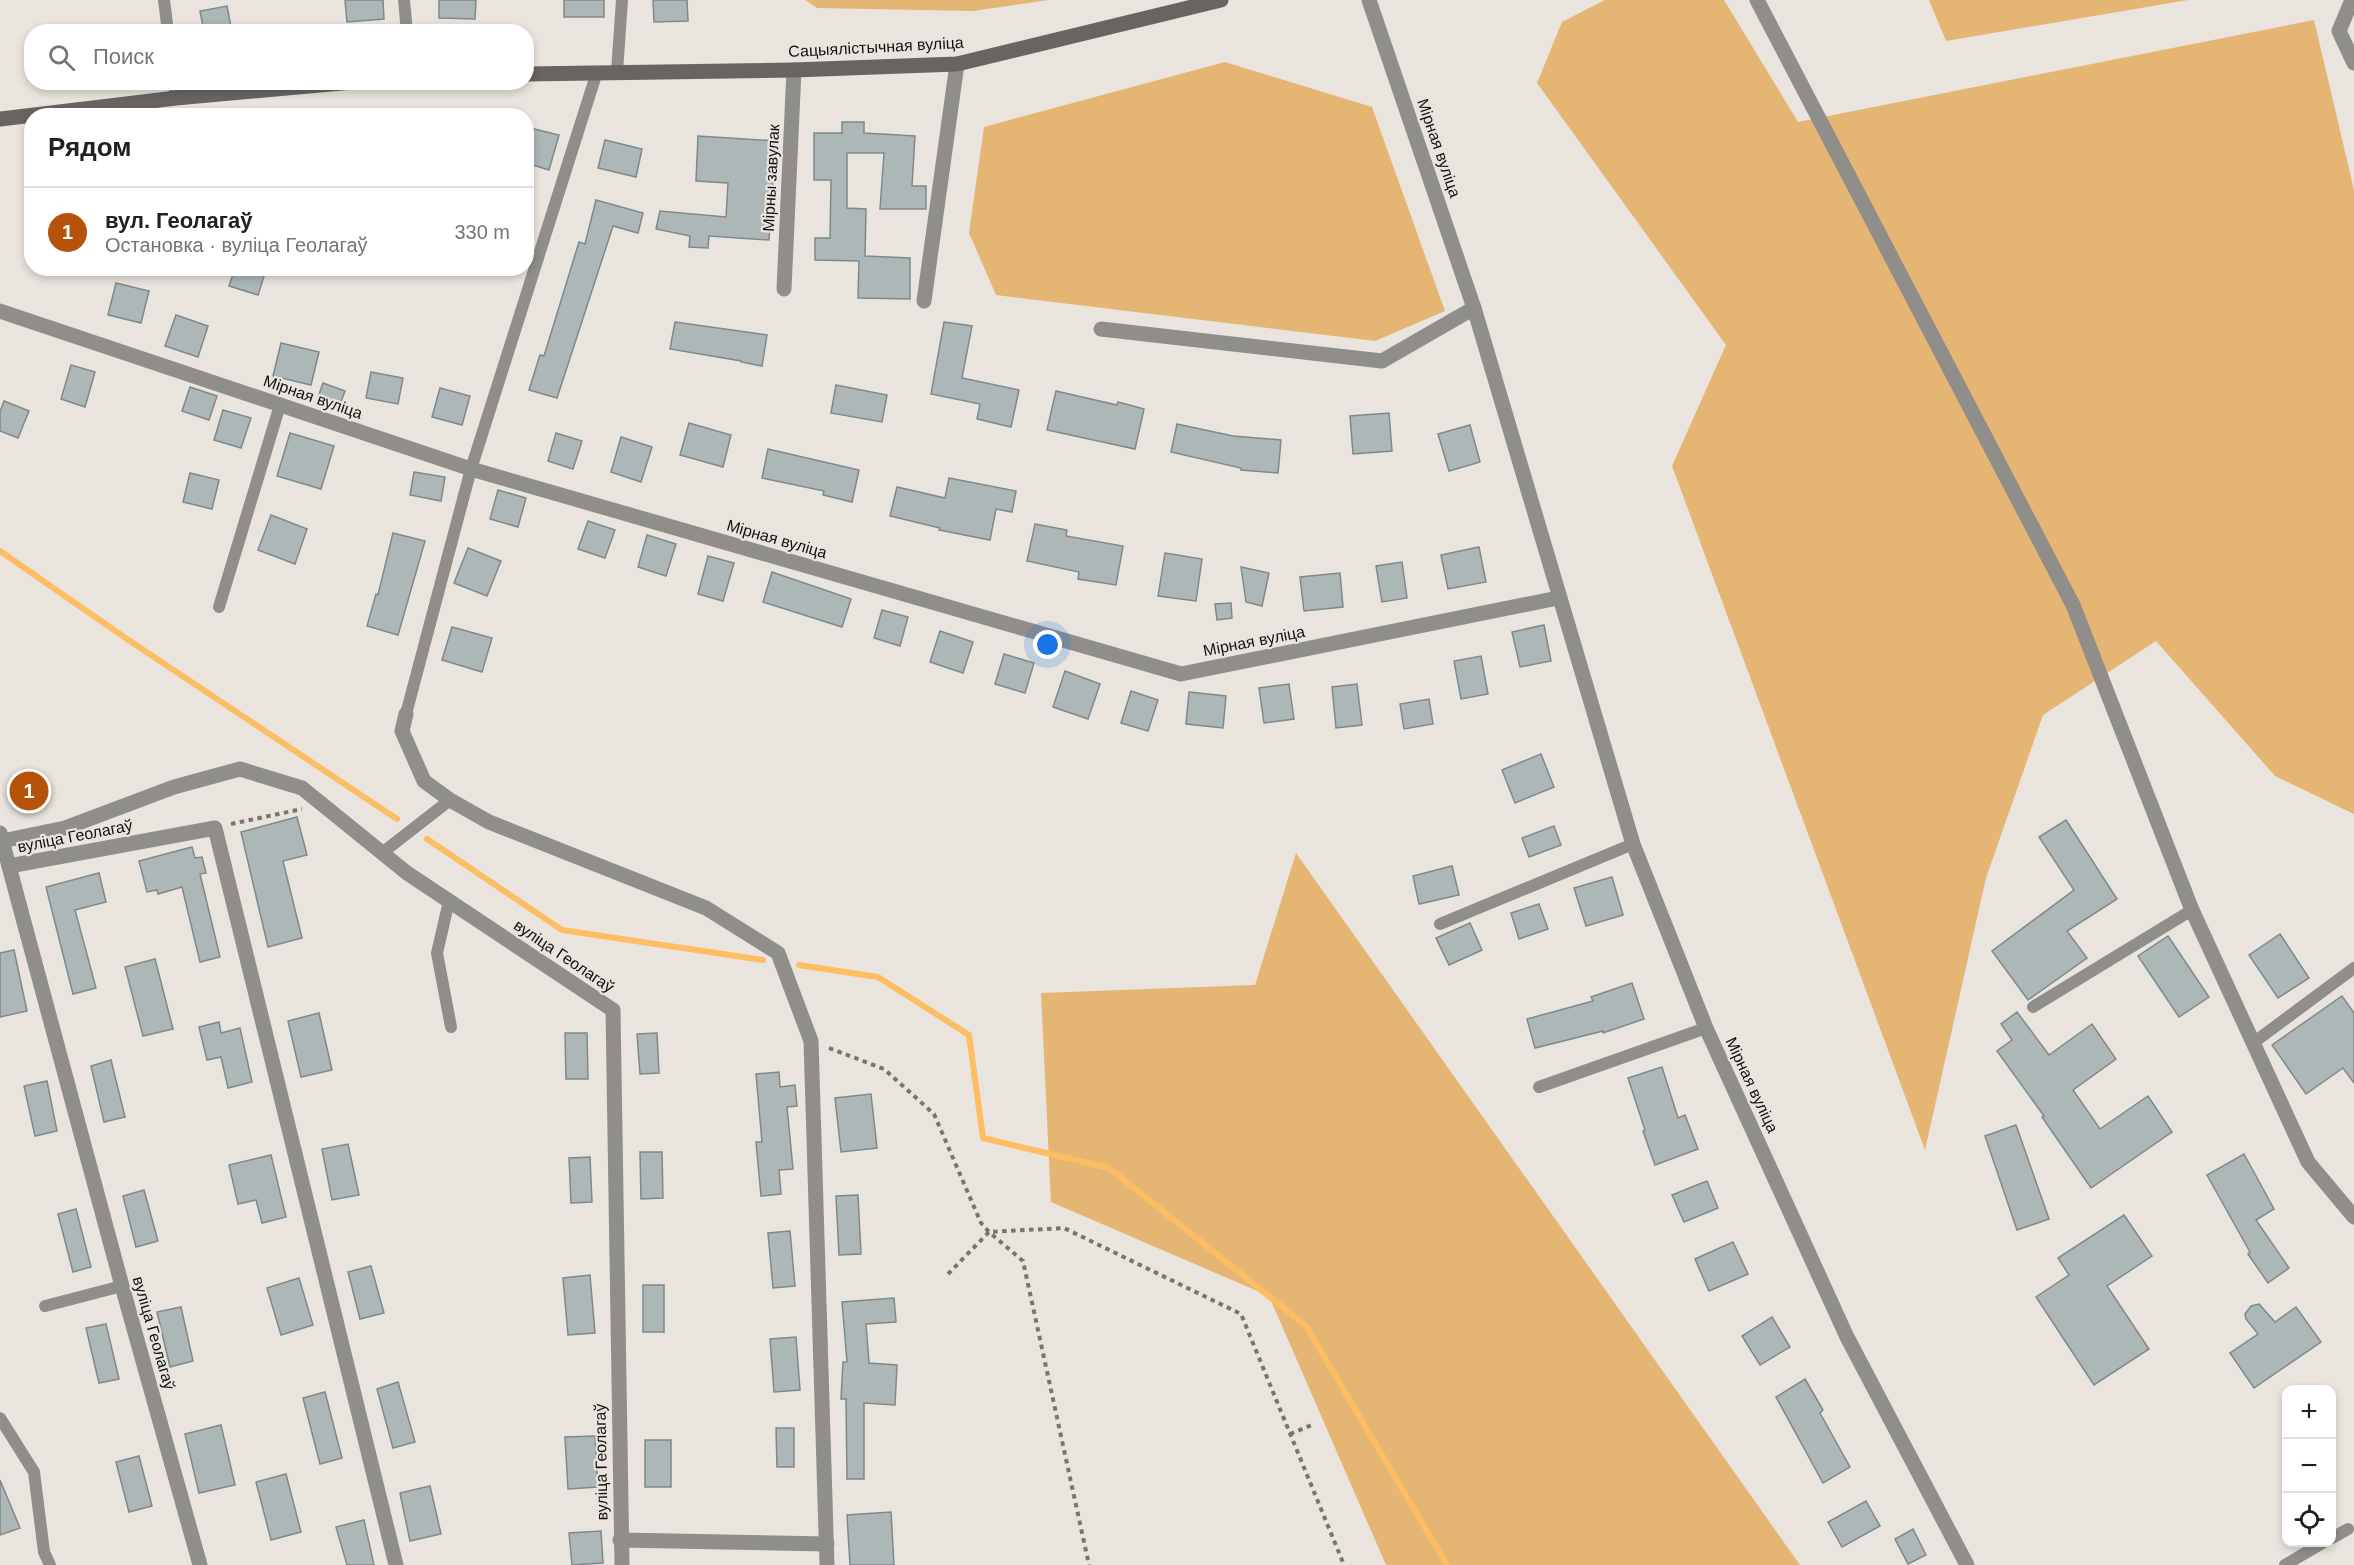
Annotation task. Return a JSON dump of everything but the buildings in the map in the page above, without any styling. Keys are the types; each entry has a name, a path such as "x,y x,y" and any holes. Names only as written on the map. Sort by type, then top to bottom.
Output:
{"main road":[{"name":"Сацыялістычная вуліца","path":"534,74 794,70 957,63 1221,0"},
{"path":"66,108 175,90"},
{"path":"0,119 24,115"}],"street":[{"name":"Мірная вуліца","path":"1369,0 1474,308 1558,598 1633,844 1706,1028 1847,1337 1967,1565"},
{"path":"1757,0 2073,605 2192,910 2308,1162 2354,1216"},
{"path":"2352,0 2338,31 2354,63"},
{"path":"924,301 957,63"},
{"name":"Мірны завулак","path":"784,289 794,70"},
{"path":"1101,329 1382,360 1474,308"},
{"name":"Мірная вуліца","path":"0,311 471,469 1181,674 1558,598"},
{"path":"406,714 402,731 424,781 450,800 489,822 706,908 778,953 812,1041 827,1565"},
{"name":"вуліца Геолагаў","path":"200,1565 1,837 65,828 174,787 240,769 302,788 406,873 613,1010 621,1565"},
{"path":"215,828 396,1565"},
{"name":"вуліца Геолагаў","path":"9,866 215,828"},
{"path":"620,1540 827,1544"}],"lane":[{"path":"164,0 167,24"},
{"path":"404,0 406,24"},
{"path":"617,72 622,0"},
{"path":"534,270 597,72"},
{"path":"406,714 471,469 532,276"},
{"path":"219,607 280,405"},
{"path":"382,853 450,800"},
{"path":"1440,924 1633,844"},
{"path":"449,901 437,953 451,1027"},
{"path":"2033,1007 2192,910"},
{"path":"2253,1043 2354,968"},
{"path":"1539,1087 1706,1028"},
{"path":"45,1306 122,1286"},
{"path":"0,1418 34,1472 44,1552 50,1565"},
{"path":"2336,1535 2348,1529"},
{"path":"2285,1565 2316,1547"}],"path":[{"path":"215,828 322,804"},
{"path":"812,1041 884,1069 934,1114 981,1223 1023,1260 1089,1565"},
{"path":"948,1274 989,1232 1064,1228 1241,1314 1344,1565"},
{"path":"1290,1434 1314,1424"}],"shaded area":[{"path":"805,0 1049,0 973,11 817,8"},
{"path":"1605,0 1724,0 1798,122 2314,20 2354,190 2354,814 2275,776 2156,641 2043,715 1986,878 1925,1150 1672,466 1726,345 1537,83 1562,22"},
{"path":"1929,0 2188,0 1946,41"},
{"path":"1225,62 1372,107 1445,311 1375,341 996,295 969,233 984,127"},
{"path":"1296,853 1800,1565 1386,1565 1269,1296 1051,1202 1041,993 1255,985"}],"waterway":[{"path":"0,551 127,639 397,819"},
{"path":"427,839 562,930 763,960"},
{"path":"799,965 878,977 969,1035 983,1138 1109,1168 1306,1326 1447,1565"}],"place":[{"name":"вул. Геолагаў","path":"29,791"}]}
